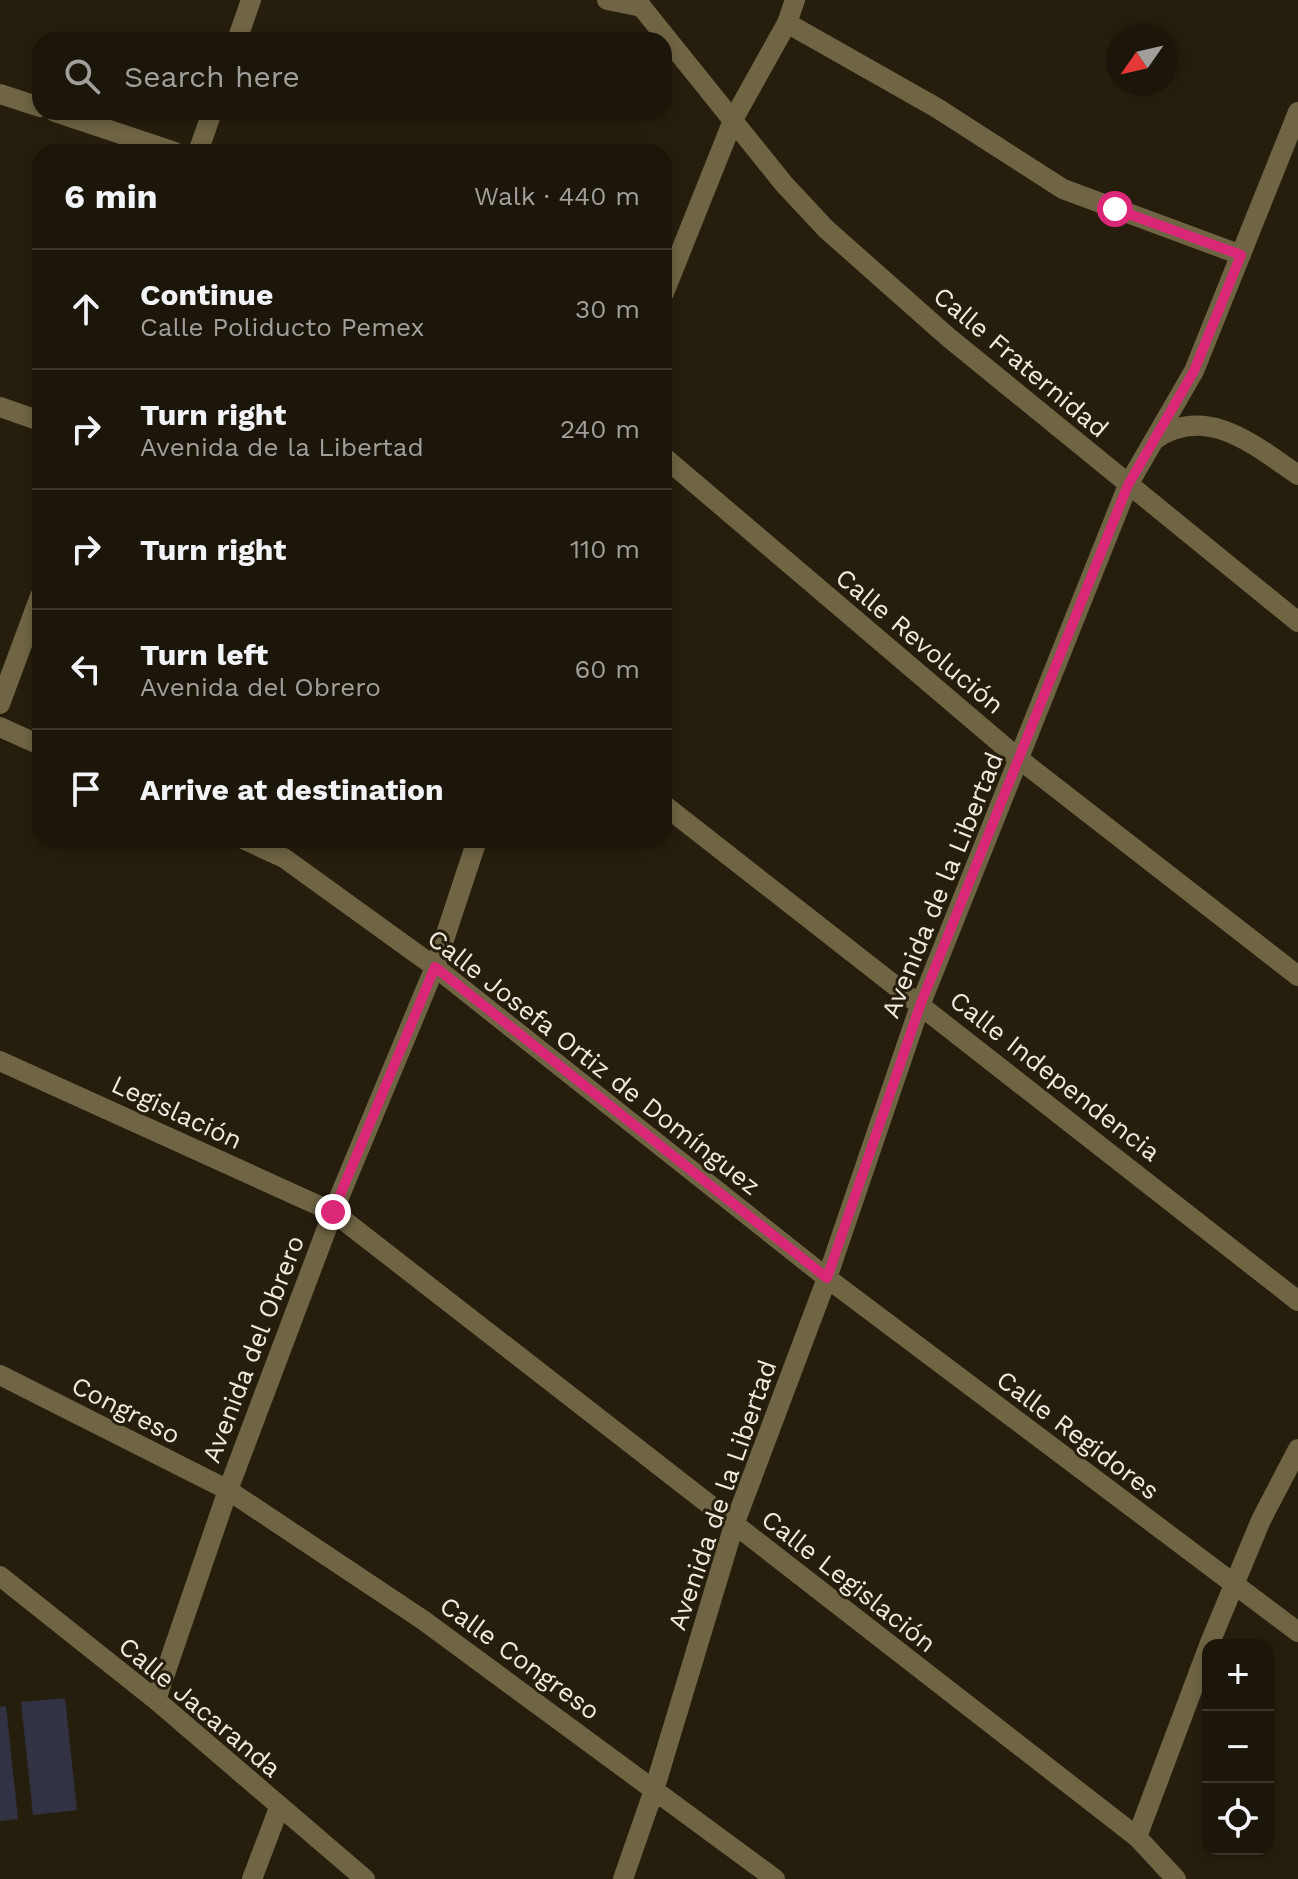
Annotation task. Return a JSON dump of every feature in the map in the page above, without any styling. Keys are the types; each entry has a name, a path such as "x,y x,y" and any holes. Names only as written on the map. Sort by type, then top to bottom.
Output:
{"street":[{"path":"240,32 251,0"},
{"path":"607,0 639,4"},
{"path":"672,273 734,118 787,23 795,0"},
{"name":"Calle Fraternidad","path":"639,4 662,32"},
{"path":"787,23 937,108 1063,189 1241,255"},
{"name":"Calle Fraternidad","path":"672,44 784,184 826,229 948,337 1298,622"},
{"path":"0,94 32,104"},
{"name":"Avenida de la Libertad","path":"623,1879 655,1787 734,1525 827,1278 921,1003 1128,485 1194,371 1298,112"},
{"path":"79,120 151,144"},
{"path":"201,144 209,120"},
{"path":"0,407 32,418"},
{"path":"1154,440 1169,429 1216,425 1242,437 1298,475"},
{"name":"Calle Revolución","path":"672,464 1019,759 1298,976"},
{"path":"0,704 32,618"},
{"path":"0,727 32,741"},
{"name":"Calle Independencia","path":"672,811 1298,1301"},
{"name":"Calle Josefa Ortiz de Domínguez","path":"262,848 284,858 435,967 827,1278"},
{"name":"Avenida del Obrero","path":"156,1700 228,1490 333,1212 435,967 474,848"},
{"name":"Legislación","path":"0,1061 333,1212"},
{"name":"Calle Legislación","path":"333,1212 1137,1837 1176,1879"},
{"name":"Calle Regidores","path":"827,1278 1298,1632"},
{"name":"Congreso","path":"0,1375 228,1490"},
{"path":"1211,1639 1232,1584 1298,1449"},
{"name":"Calle Congreso","path":"228,1490 423,1620 655,1787 775,1879"},
{"name":"Calle Jacaranda","path":"0,1576 156,1700 365,1879"},
{"path":"1137,1837 1202,1662"},
{"path":"252,1879 279,1808"}],"building":[{"path":"65,1698 77,1810 33,1815 21,1702"},
{"path":"6,1706 18,1819 0,1821 0,1707"}],"route":[{"path":"333,1212 435,967 827,1278 921,1003 1128,485 1194,371 1241,255 1115,209"}]}
